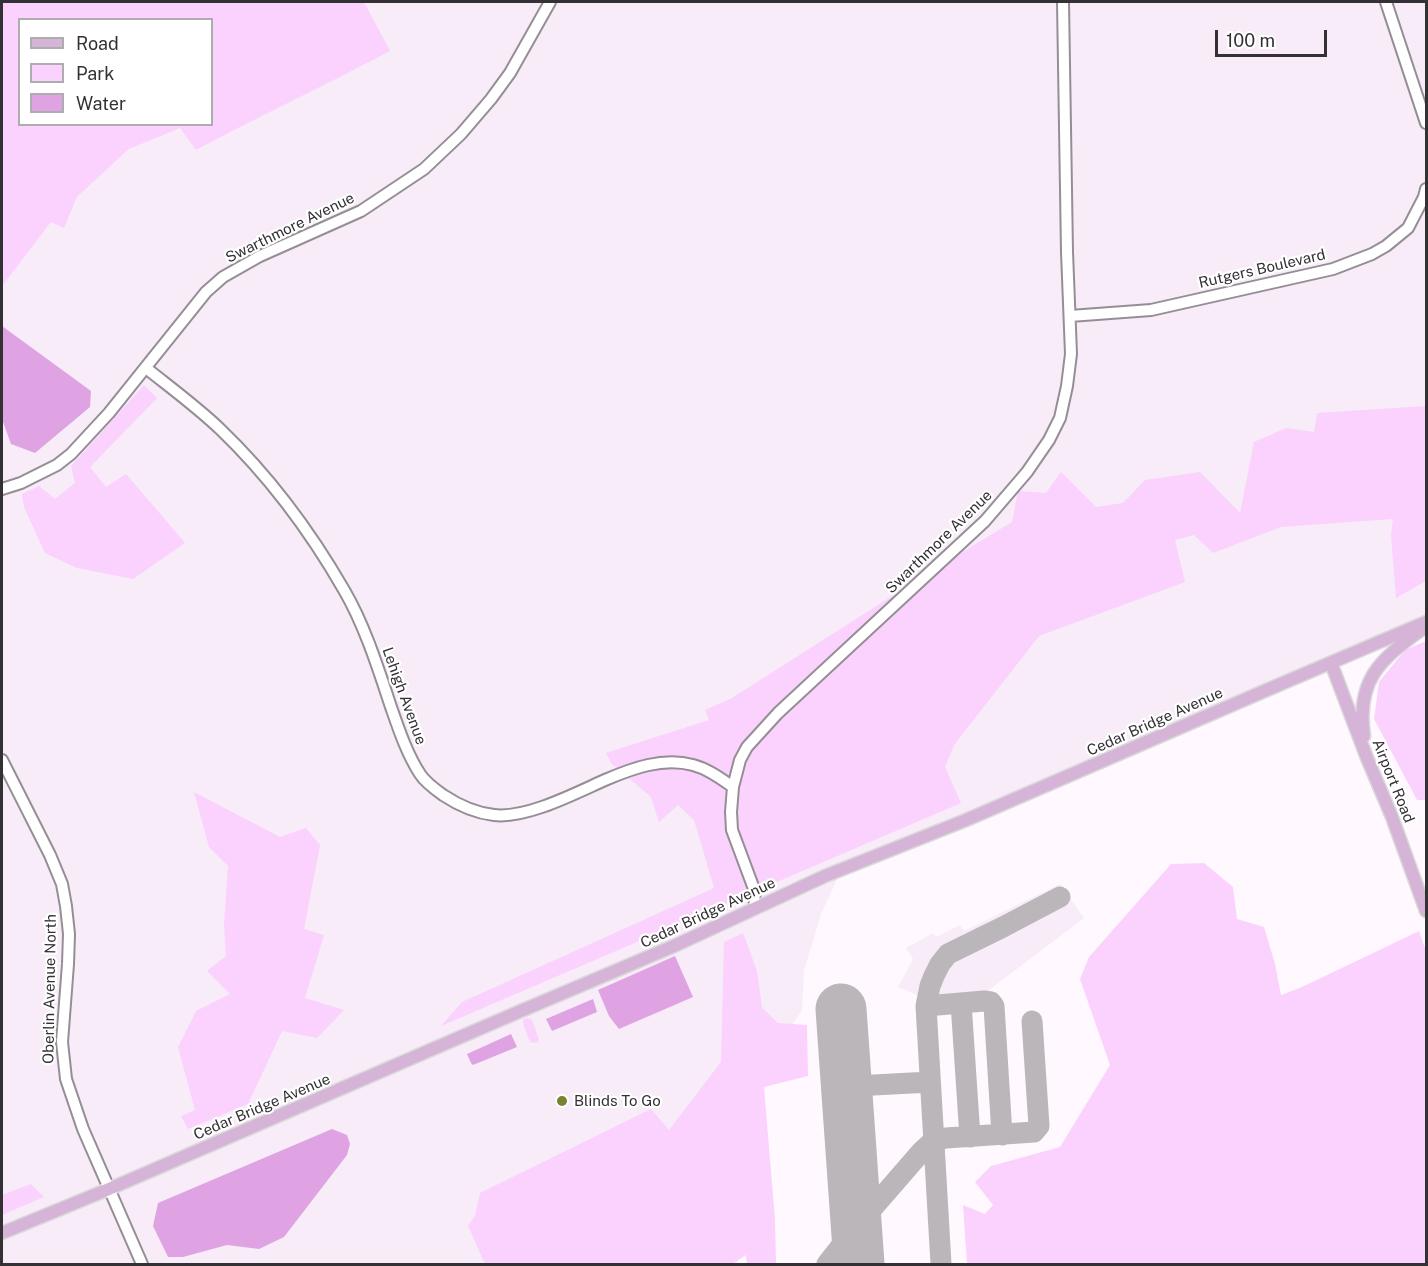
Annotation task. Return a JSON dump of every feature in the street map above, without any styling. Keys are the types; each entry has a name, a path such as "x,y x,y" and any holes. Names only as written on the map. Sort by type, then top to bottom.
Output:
{"main road":[{"name":"Cedar Bridge Avenue","path":"2,1233 110,1189 516,1012 674,946 825,876 966,820 1276,686 1426,625"},
{"path":"1367,758 1362,720 1365,694 1370,678 1388,655 1426,625"},
{"name":"Airport Road","path":"1331,663 1392,817 1426,911"}],"street":[{"name":"Swarthmore Avenue","path":"2,489 21,483 57,465 71,454 110,414 202,297 223,278 260,256 361,211 424,169 461,134 491,99 510,73 550,2"},
{"name":"Swarthmore Avenue","path":"755,908 754,890 732,830 731,812 733,787 740,760 747,747 778,713 986,521 1027,472 1049,440 1060,418 1071,354 1063,2"},
{"path":"1386,2 1426,123"},
{"name":"Rutgers Boulevard","path":"1070,316 1151,310 1333,269 1372,254 1408,228 1426,189"},
{"name":"Lehigh Avenue","path":"146,368 218,427 242,451 303,525 345,591 358,618 412,760 421,777 442,794 473,810 494,815 512,814 540,807 641,767 676,763 693,765 709,771 733,787"},
{"name":"Oberlin Avenue North","path":"2,760 50,855 62,884 69,934 62,1042 64,1071 83,1129 142,1264"}],"shaded area":[{"path":"364,2 1426,2 1426,622 842,869 821,914 804,971 802,1010 770,1059 751,1112 742,1245 737,1264 2,1264 2,285 51,222 64,227 77,197 129,149 180,127 196,150 389,51"},
{"path":"1060,884 1084,918 980,997 926,1001 898,987 913,959 906,948 933,933 936,937 960,925 964,931"}],"green space":[{"path":"2,2 364,2 390,51 196,150 180,128 129,149 77,197 64,228 51,222 2,286"},
{"path":"144,385 157,398 90,467 106,487 126,474 185,543 133,579 77,568 45,553 24,507 22,494 39,486 55,499 75,483 71,466"},
{"path":"1426,406 1426,581 1396,598 1391,535 1393,519 1281,527 1213,553 1194,535 1175,540 1185,582 1039,636 954,745 945,767 961,803 441,1026 462,1002 714,888 694,820 678,805 659,822 651,797 611,763 606,753 709,720 705,710 732,698 1012,522 1018,491 1046,493 1061,472 1096,507 1123,503 1145,480 1200,472 1240,513 1254,442 1286,428 1314,432 1317,413"},
{"path":"1426,641 1426,800 1417,800 1374,719 1379,682 1405,650"},
{"path":"194,792 280,837 306,828 320,845 304,929 324,935 305,998 344,1010 317,1038 282,1031 248,1104 188,1129 181,1116 195,1110 178,1047 196,1011 230,994 207,971 226,956 224,925 228,866 209,847"},
{"path":"1204,863 1233,887 1237,919 1264,927 1281,995 1419,931 1426,951 1426,1264 967,1264 963,1205 985,1214 993,1205 975,1182 991,1166 1060,1147 1110,1065 1080,979 1089,957 1171,864"},
{"path":"743,933 757,971 762,1008 778,1023 807,1025 808,1076 764,1087 775,1219 776,1264 747,1264 746,1255 732,1264 485,1264 468,1226 475,1216 480,1193 651,1109 669,1130 721,1062 724,942"},
{"path":"527,1018 532,1020 539,1040 536,1043 530,1042 523,1023 523,1020"},
{"path":"31,1184 44,1197 2,1215 2,1195"}],"water":[{"path":"2,326 91,391 90,407 35,453 11,444 2,419"},
{"path":"675,956 693,997 619,1029 609,1016 598,990"},
{"path":"593,999 597,1012 552,1031 546,1019"},
{"path":"511,1034 517,1047 473,1065 471,1063 467,1054"},
{"path":"332,1129 347,1135 350,1144 347,1155 284,1237 259,1249 227,1245 183,1257 168,1257 153,1226 158,1203"}],"taxiway":[{"path":"941,1264 926,1006 930,986 940,964 948,954 1060,897"},
{"path":"926,1006 984,1001 991,1002 994,1006 1002,1135"},
{"path":"961,1003 970,1137"},
{"path":"827,1264 856,1227 933,1141 946,1138 1034,1132 1039,1126 1032,1021"},
{"path":"847,1096 855,1086 930,1082"}],"runway":[{"path":"841,1009 859,1264"}],"place":[{"name":"Blinds To Go","path":"562,1101"}]}
